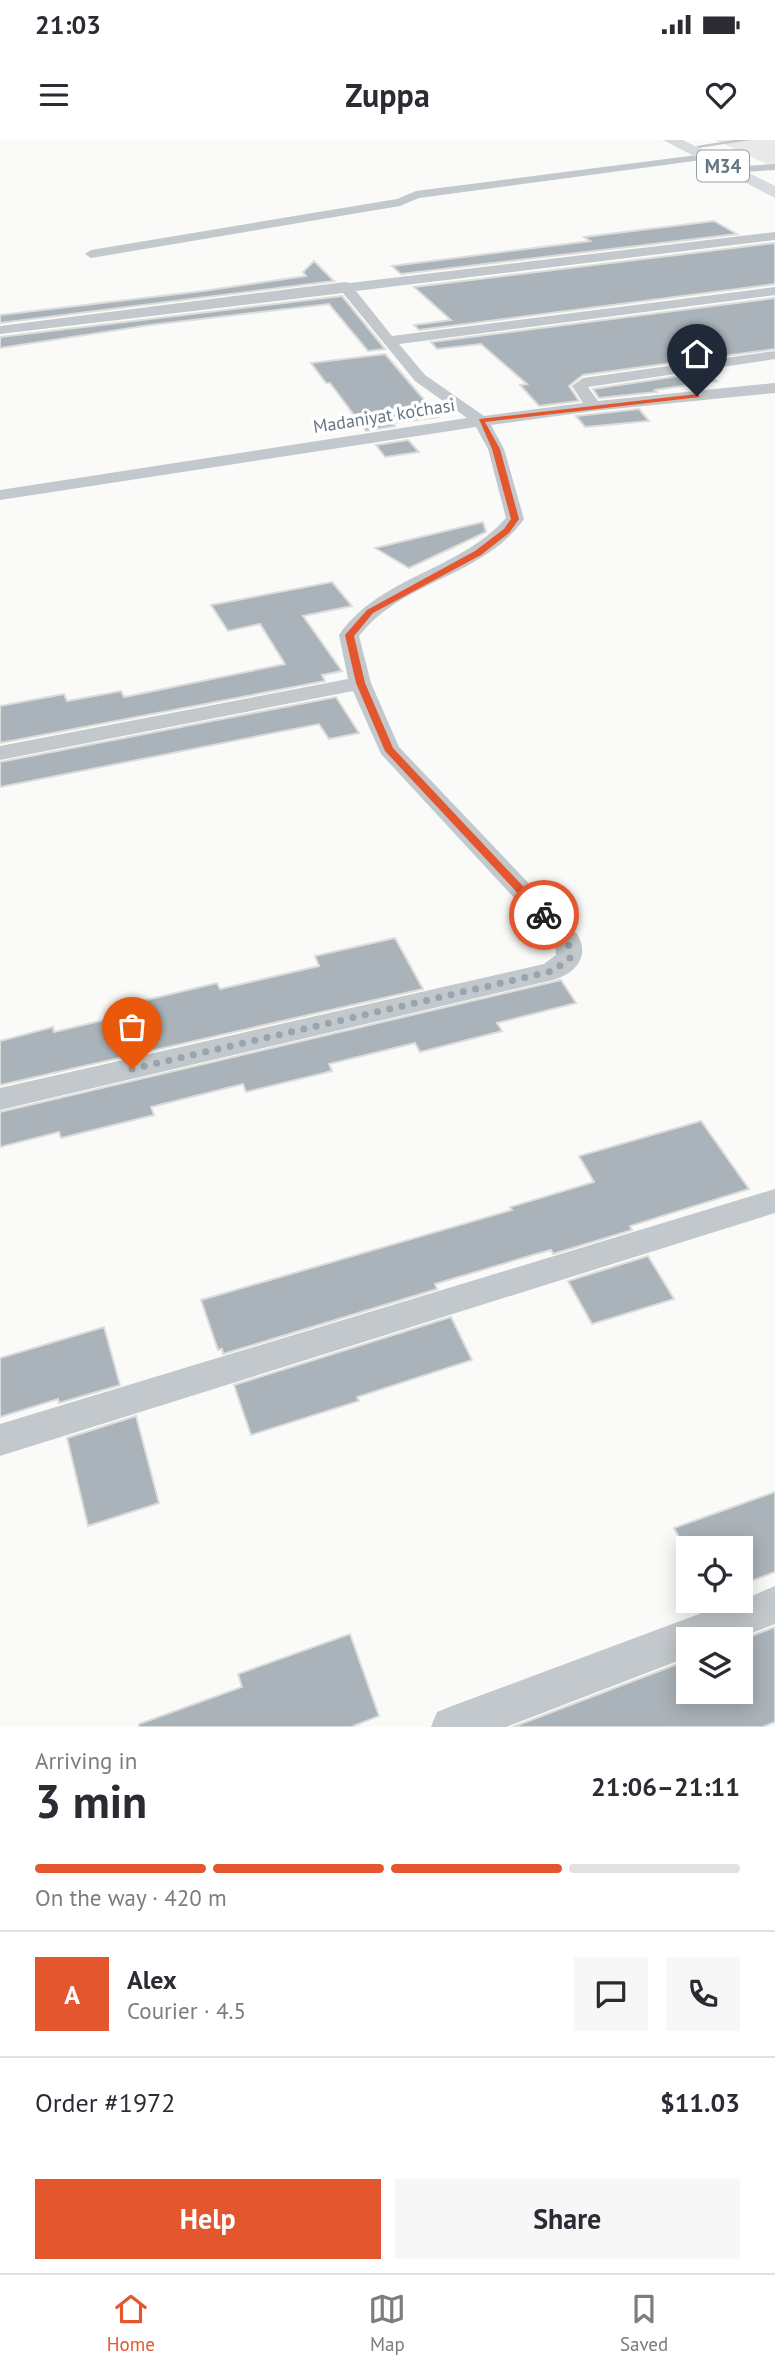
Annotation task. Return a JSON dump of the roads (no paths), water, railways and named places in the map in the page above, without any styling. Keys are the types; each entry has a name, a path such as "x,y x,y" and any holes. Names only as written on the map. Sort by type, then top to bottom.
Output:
{"main road":[{"name":"M34","path":"671,140 697,148 775,185"},
{"name":"M34","path":"697,148 775,193"}],"street":[{"path":"91,254 400,202 416,195 697,148"},
{"path":"744,170 775,167"},
{"path":"0,330 345,286 775,236"},
{"path":"0,1099 553,971 570,958 568,940 388,749 360,683 349,635 370,611 478,553 507,531 515,519 496,449 481,421 420,378 345,286"},
{"path":"388,341 775,290"},
{"path":"593,406 580,386 583,383 775,355"},
{"name":"Madaniyat ko'chasi","path":"0,495 481,421 593,406 775,388"},
{"path":"0,753 360,683"},
{"path":"0,1440 775,1201"},
{"path":"452,1727 775,1605"}],"lane":[{"path":"697,148 748,140"}]}
